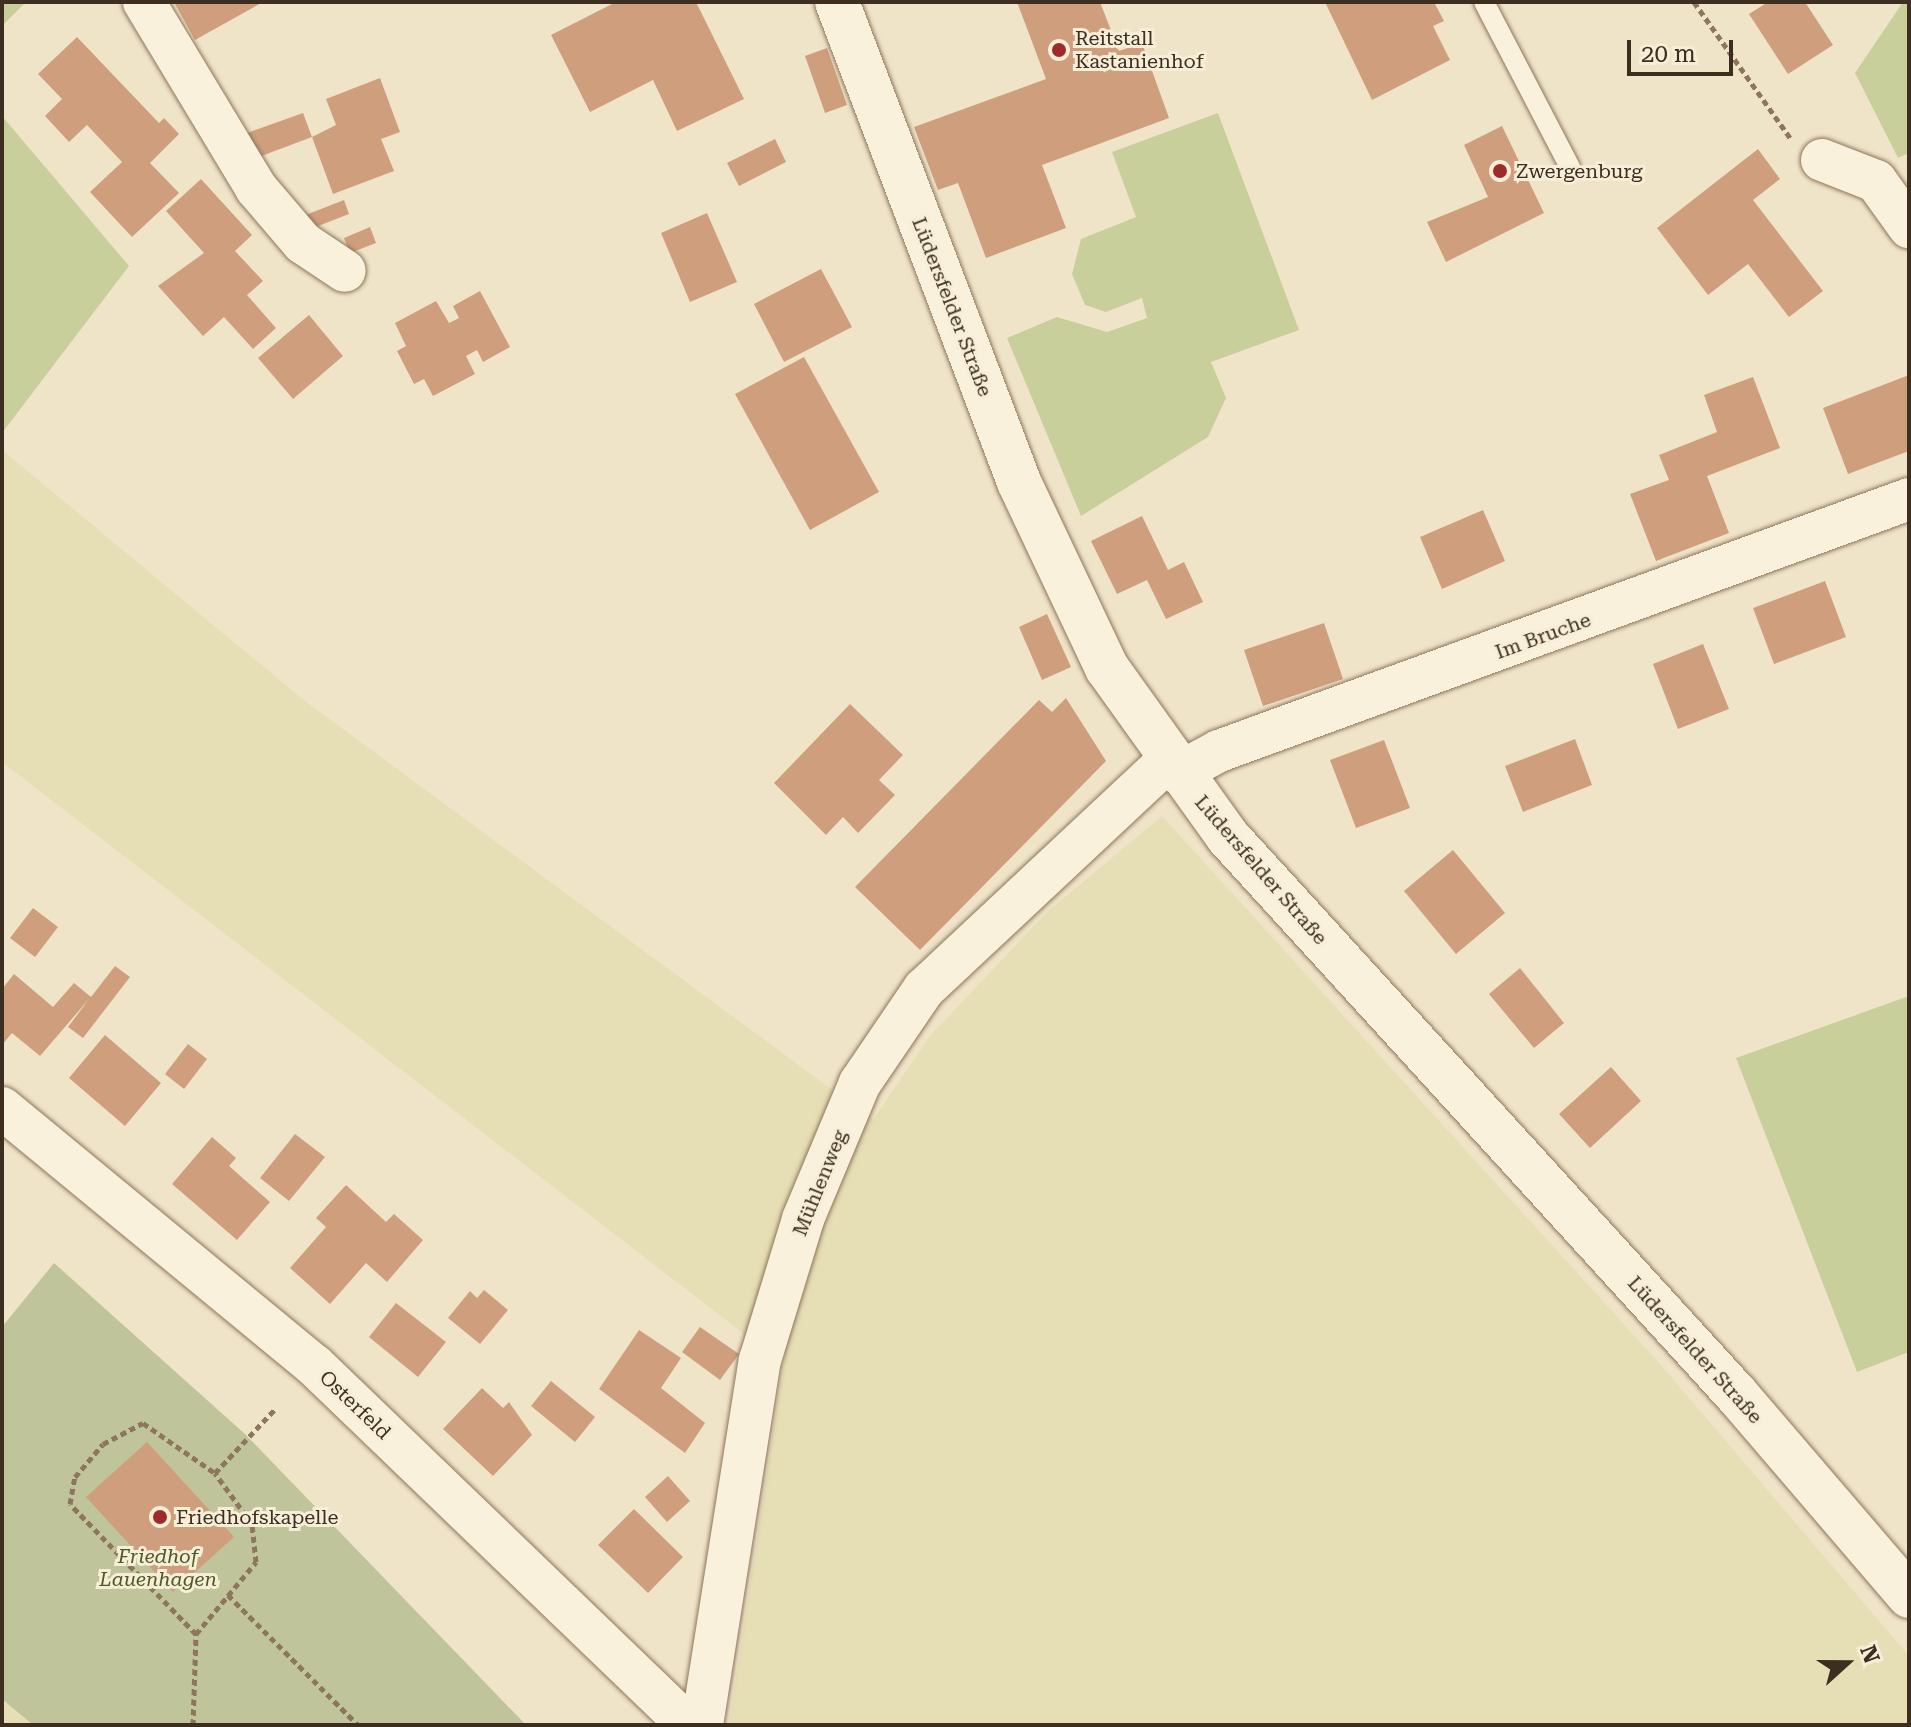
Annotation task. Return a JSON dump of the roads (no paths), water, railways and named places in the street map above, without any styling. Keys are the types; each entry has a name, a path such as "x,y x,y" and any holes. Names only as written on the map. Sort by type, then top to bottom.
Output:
{"street":[{"path":"144,2 236,160 303,243 345,271"},
{"name":"Lüdersfelder Straße","path":"837,2 1053,565 1107,668 1174,767 1905,1584"},
{"path":"1822,160 1876,181 1909,227"},
{"name":"Im Bruche","path":"1174,767 1909,499"},
{"name":"Mühlenweg","path":"702,1725 760,1360 803,1219 860,1083 924,989 1174,767"},
{"name":"Osterfeld","path":"2,1108 314,1365 688,1725"}],"lane":[{"path":"1484,2 1570,167"}],"place":[{"name":"Reitstall Kastanienhof","path":"1059,50"},
{"name":"Zwergenburg","path":"1500,171"},
{"name":"Friedhofskapelle","path":"160,1517"}],"park label":[{"name":"Friedhof Lauenhagen","path":"158,1568"}]}
